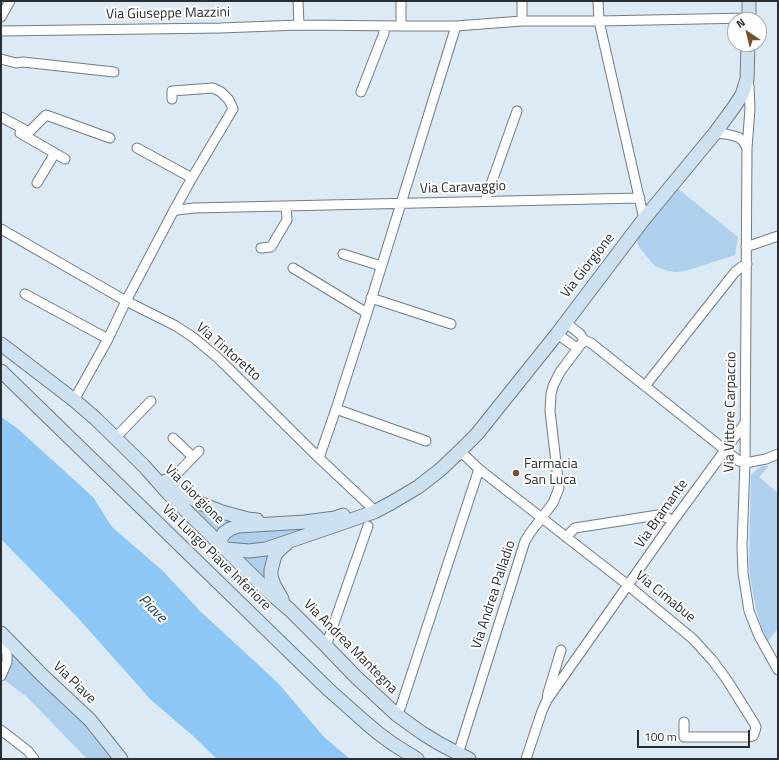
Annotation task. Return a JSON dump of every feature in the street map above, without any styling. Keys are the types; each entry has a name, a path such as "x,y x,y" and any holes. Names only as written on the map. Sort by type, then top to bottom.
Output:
{"main road":[{"path":"749,1 749,12"},
{"name":"Via Giorgione","path":"1,344 74,400 144,466 168,493 222,546 249,551 266,549 374,512 418,488 440,470 477,434 620,252 644,219 715,133 742,95 747,79 748,52"},
{"name":"Via Lungo Piave Inferiore","path":"1,371 329,690 378,733 417,759"},
{"name":"Via Giorgione","path":"144,466 181,492 222,512 248,519 287,523"},
{"name":"Via Giorgione","path":"222,546 224,533 230,528 238,526 305,522 335,518 418,488"},
{"name":"Via Giorgione","path":"288,542 275,555 272,563 271,576 279,594 290,610"},
{"name":"Via Andrea Mantegna","path":"222,546 268,591 290,610 356,677 397,715 422,733 464,756"},
{"name":"Via Piave","path":"1,633 42,675 90,720 122,759"}],"street":[{"path":"1,17 10,1"},
{"path":"298,1 299,25"},
{"path":"401,1 401,26"},
{"path":"522,1 522,21"},
{"path":"598,1 599,21 644,219"},
{"name":"Via Giuseppe Mazzini","path":"1,30 35,31 220,28 299,25 456,26 522,21 727,19"},
{"path":"361,92 384,33 384,26"},
{"path":"320,458 367,313 456,26"},
{"path":"1,58 16,63 24,62 114,72"},
{"name":"Via Vittore Carpaccio","path":"747,79 750,86 750,109 747,148 745,463 742,546 743,581 749,611 759,636 778,670"},
{"path":"74,400 108,339 126,301 173,212 233,109 221,92 213,88 172,90 172,99"},
{"path":"485,201 517,112"},
{"path":"1,117 29,132 46,115 110,138"},
{"path":"1,123 65,159"},
{"path":"715,133 738,137 743,141 747,148"},
{"path":"137,148 192,178"},
{"path":"37,183 55,153"},
{"name":"Via Caravaggio","path":"173,212 177,210 194,208 640,198"},
{"path":"261,248 271,247 286,220 286,206"},
{"name":"Via Tintoretto","path":"1,229 126,301 176,326 194,338 218,358 370,506"},
{"path":"746,247 778,236"},
{"path":"343,254 381,266"},
{"path":"645,386 735,272 746,264"},
{"path":"293,268 367,313"},
{"path":"25,294 108,339"},
{"path":"371,298 451,324"},
{"path":"565,322 580,334 584,340 591,343 739,461 745,463 766,459 778,454"},
{"path":"556,334 577,348"},
{"name":"Via Andrea Palladio","path":"464,756 525,541 553,503 559,488 550,411 551,394 557,378 584,340"},
{"path":"115,438 151,401"},
{"path":"336,409 426,441"},
{"name":"Via Bramante","path":"547,700 629,586 673,521 745,423"},
{"name":"Via Giorgione","path":"168,483 196,454 173,438"},
{"name":"Via Cimabue","path":"460,451 479,469 670,619 702,648 731,685 754,723 756,731 753,736 748,737 684,737 684,722"},
{"path":"397,715 479,469"},
{"path":"566,537 575,528 658,515 673,521"},
{"path":"326,646 368,526"},
{"path":"1,643 7,653 1,676"},
{"path":"526,759 547,700 561,650"},
{"path":"1,730 28,751 34,759"}],"shaded area":[{"path":"677,188 738,237 735,255 685,271 668,271 655,266 639,247 636,238"},
{"path":"763,466 769,466 759,477 778,493 778,628 768,641 761,626 756,609 749,563 751,475"},
{"path":"186,502 208,514 236,522 224,526 214,533"},
{"path":"326,524 259,548 231,544 228,536 228,533"},
{"path":"276,549 271,589 236,555"},
{"path":"6,647 76,712 117,759 87,759 27,697 3,679"}],"water":[{"name":"Piave","path":"1,417 17,428 93,497 112,527 163,571 200,611 278,683 324,737 350,759 217,759 192,735 151,700 79,619 1,539"}],"place":[{"name":"Farmacia San Luca","path":"516,473"}]}
